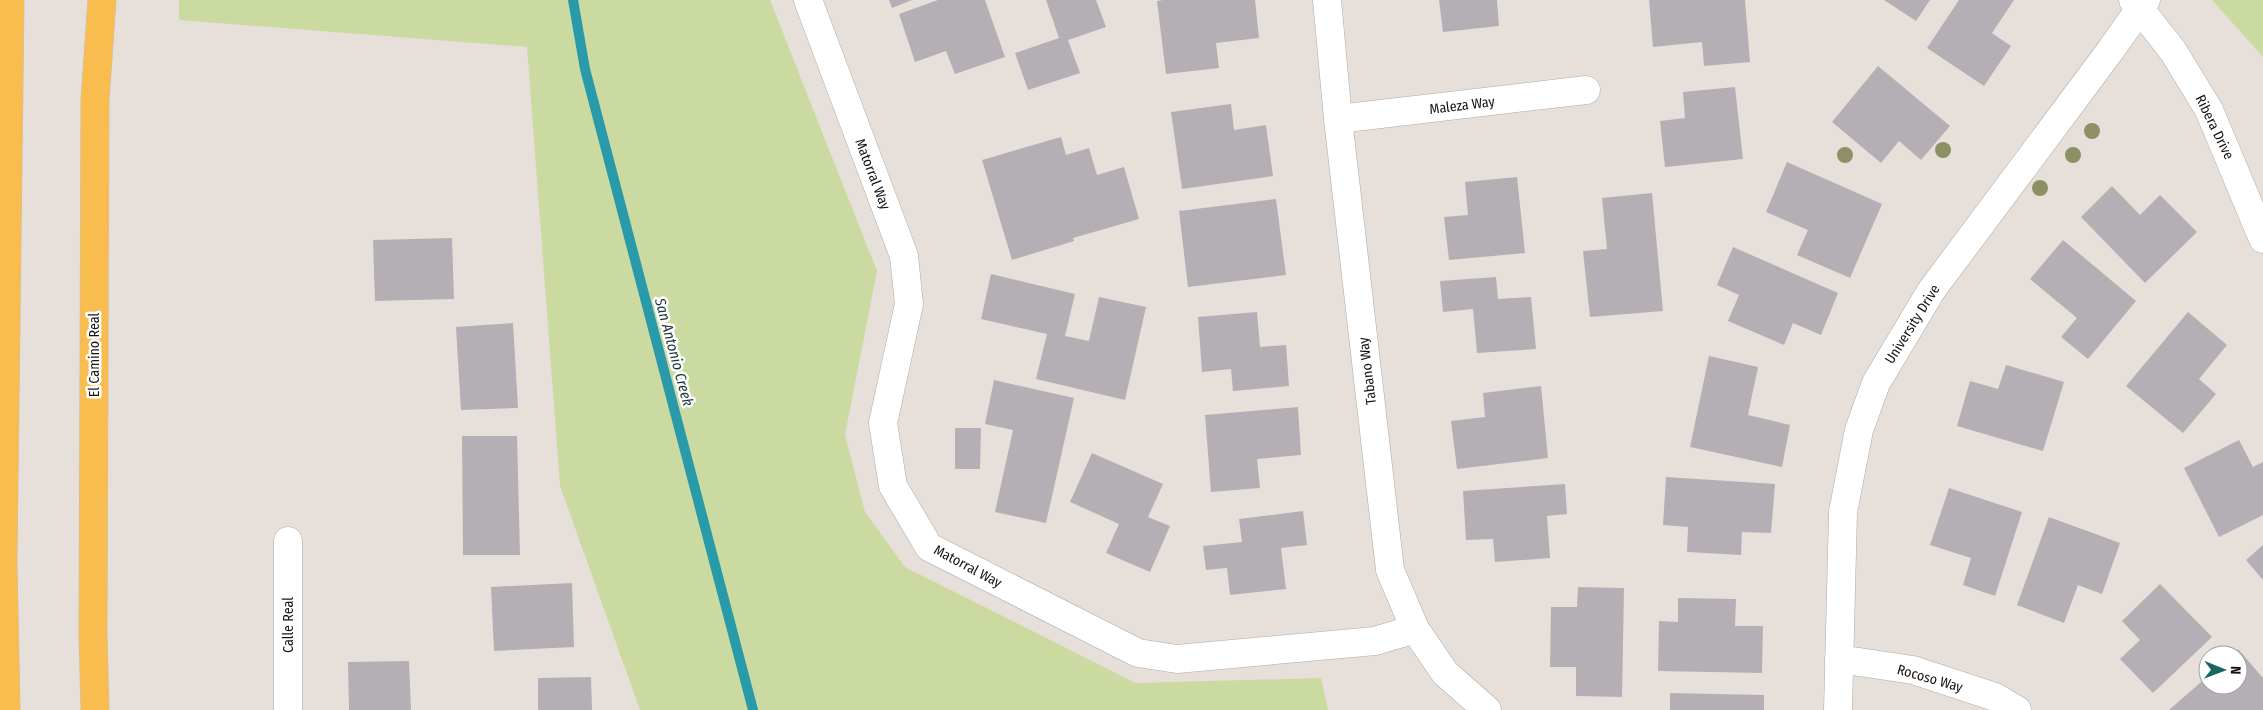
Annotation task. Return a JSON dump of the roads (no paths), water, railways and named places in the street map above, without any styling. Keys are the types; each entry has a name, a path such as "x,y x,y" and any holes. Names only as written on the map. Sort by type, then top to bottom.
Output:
{"highway":[{"path":"6,710 2,548 10,0"},
{"name":"El Camino Real","path":"95,710 95,100 102,0"}],"street":[{"name":"Matorral Way","path":"808,0 904,256 910,304 883,423 893,486 929,547 1138,653 1177,659 1375,642 1415,629"},
{"name":"Tabano Way","path":"1328,0 1338,119 1390,570 1415,629 1445,673 1487,710"},
{"name":"Ribera Drive","path":"2140,3 2209,110 2263,239"},
{"name":"University Drive","path":"1838,710 1843,512 1859,430 1876,384 1931,291 2140,3"},
{"name":"Maleza Way","path":"1338,119 1586,90"},
{"name":"Calle Real","path":"288,541 288,710"},
{"name":"Rocoso Way","path":"1840,659 1913,670 1995,697 2017,710"}],"waterway":[{"name":"San Antonio Creek","path":"573,0 585,69 753,710"}]}
